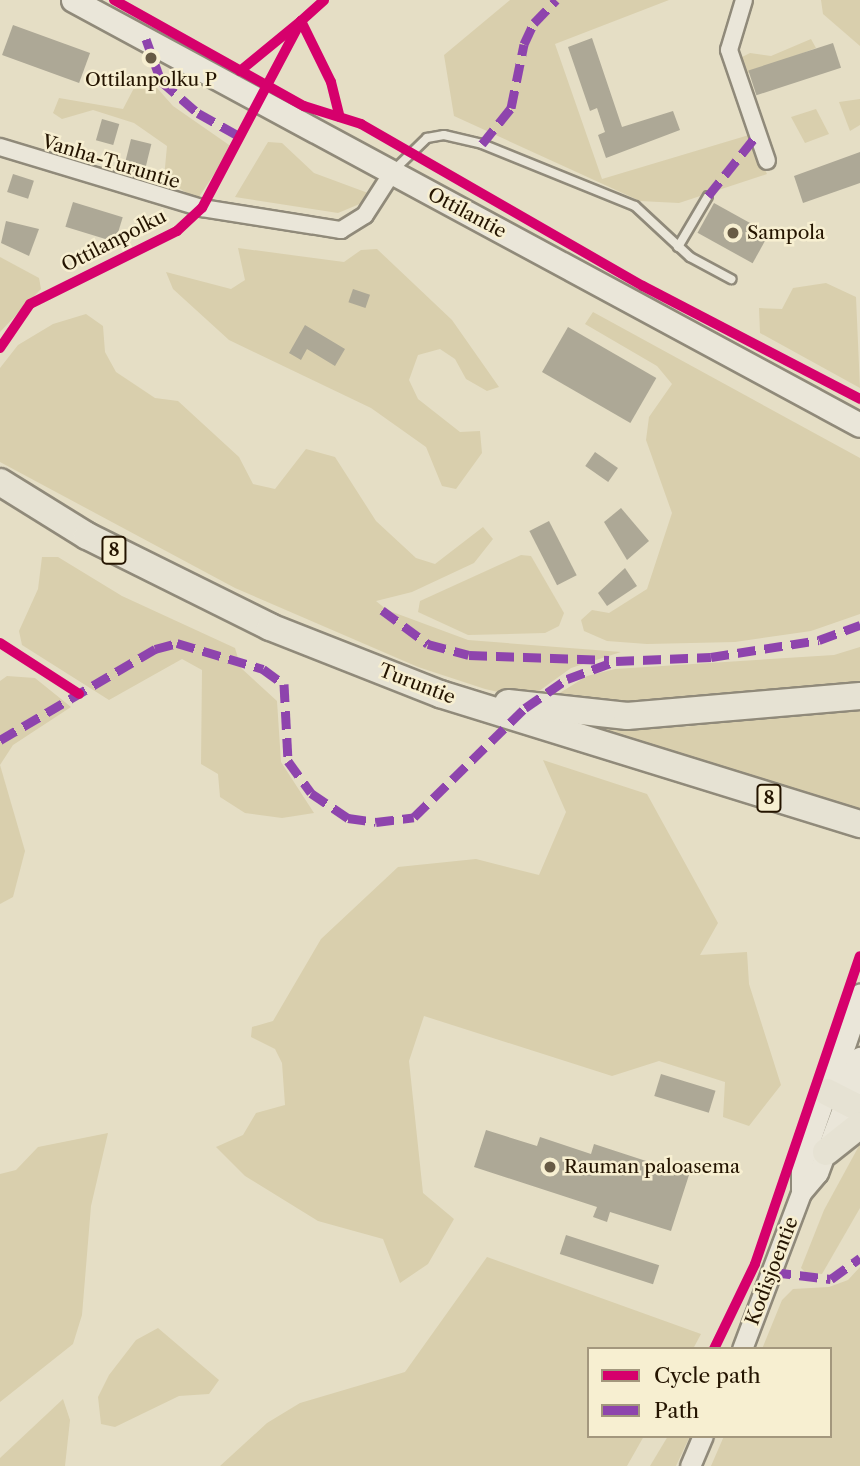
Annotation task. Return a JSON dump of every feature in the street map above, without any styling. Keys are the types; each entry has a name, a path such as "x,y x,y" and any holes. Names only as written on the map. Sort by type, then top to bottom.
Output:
{"highway":[{"name":"Turuntie","path":"0,482 186,587 270,627 440,694 860,824"},
{"path":"440,694 627,716 860,696"},
{"path":"826,1152 860,1125"}],"main road":[{"name":"Ottilantie","path":"74,0 860,425"},
{"name":"Kodisjoentie","path":"848,1098 860,996"},
{"name":"Kodisjoentie","path":"848,1098 860,1059"}],"street":[{"path":"744,0 729,50 767,161"},
{"name":"Vanha-Turuntie","path":"0,147 202,208 341,230 365,215 392,173"},
{"name":"Kodisjoentie","path":"801,1192 818,1173 848,1098"},
{"name":"Kodisjoentie","path":"743,1347 801,1192 801,1167 848,1098"},
{"path":"690,1466 703,1438"}],"lane":[{"path":"392,173 427,138 444,135 482,144 635,206 678,247 731,279"},
{"path":"678,247 708,196"}],"shaded area":[{"path":"510,0 669,0 555,44 602,179 749,135 767,174 679,203 640,201 454,116 444,55"},
{"path":"821,0 860,0 860,46 823,14"},
{"path":"811,39 816,48 736,78 732,62 750,53 771,56"},
{"path":"150,80 173,106 232,147 197,200 164,178 167,146 134,123 93,110 62,119 53,113 59,98 123,109 134,88"},
{"path":"860,99 860,125 850,131 839,102"},
{"path":"816,109 829,134 805,143 791,117"},
{"path":"268,142 282,143 314,173 368,193 362,203 338,213 235,197"},
{"path":"238,248 344,262 361,250 377,249 452,320 499,387 487,391 466,379 455,359 440,349 418,355 409,380 418,399 460,432 480,431 482,453 456,489 442,486 426,447 371,408 229,340 173,289 166,272 231,289 245,280"},
{"path":"0,257 39,278 41,289 0,332"},
{"path":"826,283 856,297 860,388 760,333 759,308 782,309 793,288"},
{"path":"593,312 860,458 860,614 811,631 735,642 647,644 607,641 584,631 581,620 592,610 609,613 647,589 672,513 646,440 649,417 672,384 657,366 585,324"},
{"path":"86,314 103,326 105,352 116,372 155,398 178,401 239,457 253,484 275,489 306,449 335,457 376,521 416,558 435,564 483,527 493,539 474,563 412,592 376,601 387,610 468,640 621,652 571,668 528,699 485,689 418,667 235,588 0,462 0,368 18,345 53,324"},
{"path":"521,555 531,556 564,613 559,626 545,633 468,635 418,612 420,601"},
{"path":"42,557 58,557 122,596 235,648 241,668 277,701 281,762 314,813 282,818 245,813 220,797 218,774 201,764 202,670 182,659 109,700 22,645 19,631 38,589"},
{"path":"860,647 860,689 643,709 550,699 587,676 615,669 834,655"},
{"path":"7,676 35,678 71,707 13,745 0,765 0,681"},
{"path":"860,707 860,814 561,722 683,727"},
{"path":"543,760 647,794 718,923 700,955 747,952 749,984 781,1085 749,1126 723,1117 725,1082 659,1061 612,1076 424,1016 409,1061 423,1193 454,1219 428,1264 400,1283 383,1239 318,1221 245,1176 216,1147 243,1135 256,1113 285,1105 282,1063 275,1049 251,1037 252,1027 273,1021 321,939 398,867 476,859 539,875 566,812"},
{"path":"0,765 25,851 13,897 0,904"},
{"path":"108,1133 91,1206 82,1315 73,1344 0,1402 0,1174 16,1170 38,1147"},
{"path":"860,1144 860,1208 822,1274 805,1272 801,1268 824,1210"},
{"path":"487,1257 701,1334 694,1347 587,1347 587,1438 643,1438 627,1466 220,1466 267,1423 300,1403 405,1372"},
{"path":"860,1267 860,1466 711,1466 723,1438 832,1438 832,1347 763,1347 782,1300 793,1289 829,1287 848,1280"},
{"path":"158,1328 219,1380 209,1394 179,1396 115,1427 101,1424 98,1397 109,1375 136,1340"},
{"path":"63,1399 70,1420 65,1466 0,1466 0,1458"},
{"path":"667,1438 689,1438 676,1466 650,1466"}],"building":[{"path":"13,25 90,53 79,83 2,55"},
{"path":"592,38 622,127 673,111 680,130 606,158 598,135 605,132 597,108 590,111 568,47"},
{"path":"833,43 841,68 756,95 748,71"},
{"path":"102,119 119,124 113,145 96,140"},
{"path":"131,139 151,144 144,175 123,170"},
{"path":"860,152 860,183 803,203 794,176"},
{"path":"13,174 34,181 28,199 7,192"},
{"path":"73,202 123,217 115,242 65,227"},
{"name":"Sampola","path":"714,203 769,234 753,263 698,233"},
{"path":"6,221 39,229 29,256 1,243"},
{"path":"353,289 370,295 365,308 348,302"},
{"path":"305,325 345,349 335,366 307,349 301,360 289,353"},
{"path":"568,327 656,378 630,423 542,372"},
{"path":"595,452 618,468 608,482 585,466"},
{"path":"621,508 649,541 627,560 604,522"},
{"path":"549,521 577,575 557,585 529,531"},
{"path":"625,568 637,586 607,606 598,593"},
{"path":"661,1074 716,1091 709,1113 654,1096"},
{"path":"486,1130 537,1146 540,1137 591,1154 594,1144 689,1175 671,1231 610,1212 607,1222 593,1217 597,1207 474,1167"},
{"path":"566,1235 659,1265 653,1284 560,1254"}],"marked path":[{"path":"482,144 511,108 524,44 534,23 556,0"},
{"path":"146,39 161,81 198,113 239,136"},
{"path":"708,196 756,136"},
{"path":"382,610 428,644 469,655 609,660"},
{"path":"0,740 155,649 177,643 263,669 284,684 288,761 311,793 348,818 376,822 414,817 525,708 567,679 616,661 711,657 819,640 860,625"},
{"path":"773,1272 831,1279 860,1258"}],"cycle path":[{"path":"114,0 304,106 361,124 643,286 860,399"},
{"name":"Ottilanpolku","path":"0,348 30,304 177,231 202,208 301,21 324,0"},
{"path":"240,71 301,21 331,82 340,117"},
{"path":"0,643 79,694"},
{"path":"715,1347 755,1264 860,956"}],"place":[{"name":"Ottilanpolku P","path":"151,58"},
{"name":"Sampola","path":"733,233"},
{"name":"Rauman paloasema","path":"550,1167"}]}
